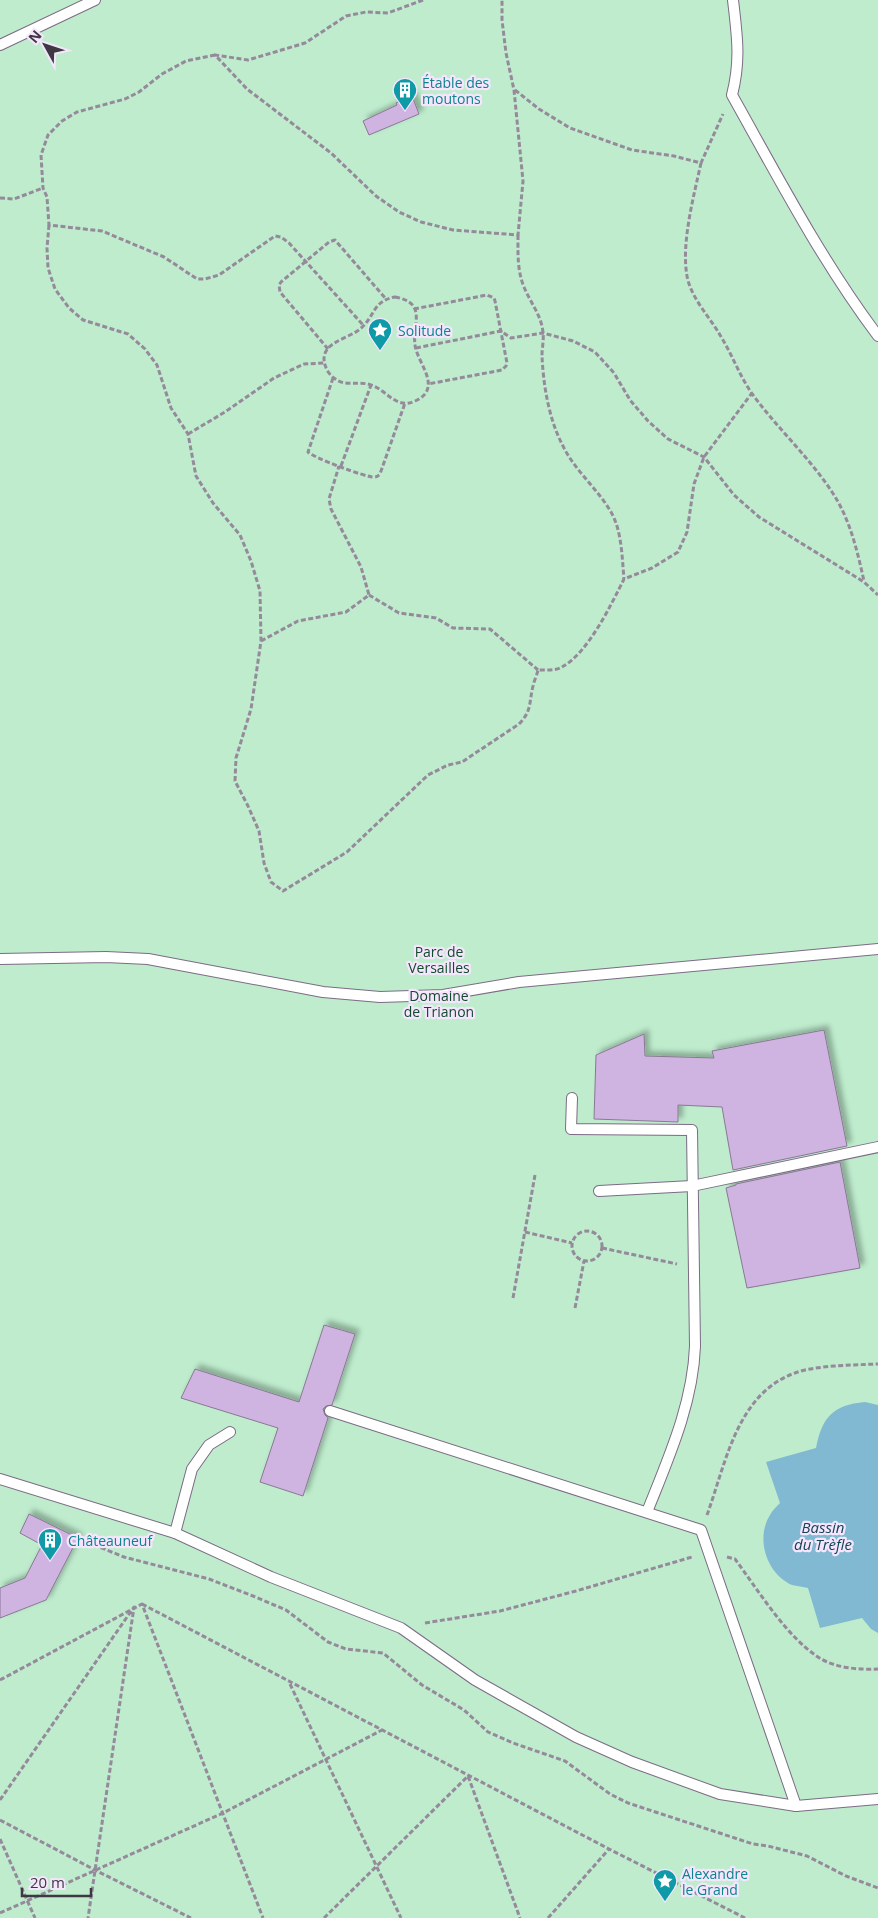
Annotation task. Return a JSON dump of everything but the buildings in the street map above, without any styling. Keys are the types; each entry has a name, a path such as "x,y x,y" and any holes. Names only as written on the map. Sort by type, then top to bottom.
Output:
{"lane":[{"path":"0,45 95,0"},
{"path":"733,0 739,52 738,74 732,95 771,169 840,284 878,336"},
{"path":"0,959 106,957 148,959 323,992 380,997 443,994 519,982 878,949"},
{"path":"572,1098 570,1129 692,1130 694,1346 691,1384 670,1456 647,1512"},
{"path":"599,1191 692,1186 878,1147"},
{"path":"330,1411 701,1530 796,1806"},
{"path":"175,1533 192,1469 209,1446 230,1432"},
{"path":"0,1479 175,1533 271,1577 401,1628 475,1680 576,1737 632,1762 720,1794 796,1806 878,1799"}],"path":[{"path":"424,0 388,13 366,12 346,16 305,43 248,60 216,56 186,61 162,74 139,92 125,100 77,112 62,121 48,136 41,155 43,188 47,198 49,225 48,268 56,289 69,308 83,320 128,334 145,349 157,365 171,408 188,434 196,476 213,503 240,535 251,562 260,591 261,641 251,709 236,758 235,781 258,831 264,863 271,882 283,890 347,852 428,775 448,765 462,762 519,724 526,718 532,702 533,686 538,670"},
{"path":"371,385 329,500 331,509 361,567 369,595 399,612 436,618 454,628 490,629 538,670 560,668 578,654 607,614 624,579 621,550 612,513 574,466 562,444 553,420 542,356 544,333 540,319 523,286 517,262 523,181 514,90 506,53 502,20 502,0"},
{"path":"216,56 247,89 331,153 376,196 399,212 421,222 453,230 518,235"},
{"path":"514,90 539,109 570,128 632,150 674,156 701,163"},
{"path":"732,95 701,163 689,221 686,254 687,276 697,300 720,334 752,393 833,494 854,539 864,582"},
{"path":"0,198 14,199 43,188"},
{"path":"49,225 102,230 164,257 197,279 219,275 275,236 281,237 289,243 364,326"},
{"path":"328,348 280,292 281,282 329,242 335,240 386,299"},
{"path":"414,309 487,295 494,298 507,363 504,369 428,384"},
{"path":"395,297 409,302 414,309 418,321 417,354 427,372 428,384 420,398 405,404 393,400 371,385 345,383 333,378 328,372 325,363 328,348 337,340 356,332 364,326 376,306 386,299 395,297"},
{"path":"416,348 501,332 511,338 544,333 573,341 595,352 614,373 630,400 648,421 668,439 704,457 734,495 759,517 864,582 878,595"},
{"path":"188,434 225,412 274,378 304,364 325,363"},
{"path":"333,378 308,452 312,456 375,477 380,474 405,404"},
{"path":"624,579 652,568 678,552 687,532 694,484 704,457 752,393"},
{"path":"261,641 298,621 346,612 369,595"},
{"path":"513,1298 535,1175"},
{"path":"590,1231 598,1235 602,1248 597,1257 584,1261 576,1256 572,1243 577,1235 590,1231"},
{"path":"524,1232 572,1243"},
{"path":"602,1248 693,1268"},
{"path":"575,1308 584,1261"},
{"path":"701,1530 736,1429 754,1401 768,1387 785,1377 805,1370 844,1365 878,1364"},
{"path":"81,1537 92,1544 124,1557 210,1579 253,1596 286,1610 328,1642 346,1649 383,1653 422,1685 464,1710 488,1732 564,1761 610,1794 628,1803 753,1844 807,1856 846,1876 878,1888"},
{"path":"401,1628 500,1611 709,1552 735,1559 770,1607 803,1645 819,1658 840,1666 864,1670 878,1669"},
{"path":"142,1604 263,1918"},
{"path":"0,1680 142,1604 468,1776 745,1918"},
{"path":"0,1800 134,1607"},
{"path":"88,1918 134,1607"},
{"path":"289,1682 401,1918"},
{"path":"0,1913 223,1813 382,1730"},
{"path":"324,1918 468,1776"},
{"path":"468,1776 520,1918"},
{"path":"0,1820 192,1918"},
{"path":"0,1839 35,1918"},
{"path":"548,1918 609,1849"}],"green space":[{"name":"Domaine de Trianon","path":"0,0 878,0 878,1918 0,1918"}],"water":[{"name":"Bassin du Trèfle","path":"865,1402 878,1405 878,1633 871,1629 862,1618 820,1628 808,1588 792,1585 783,1580 770,1564 764,1545 766,1524 772,1512 780,1503 766,1462 816,1448 822,1428 831,1414 845,1406"}],"place":[{"name":"Étable des moutons","path":"405,111"},
{"name":"Solitude","path":"380,351"},
{"name":"Châteauneuf","path":"50,1561"},
{"name":"Alexandre le Grand","path":"665,1902"}],"park label":[{"name":"Parc de Versailles","path":"439,960"}]}
